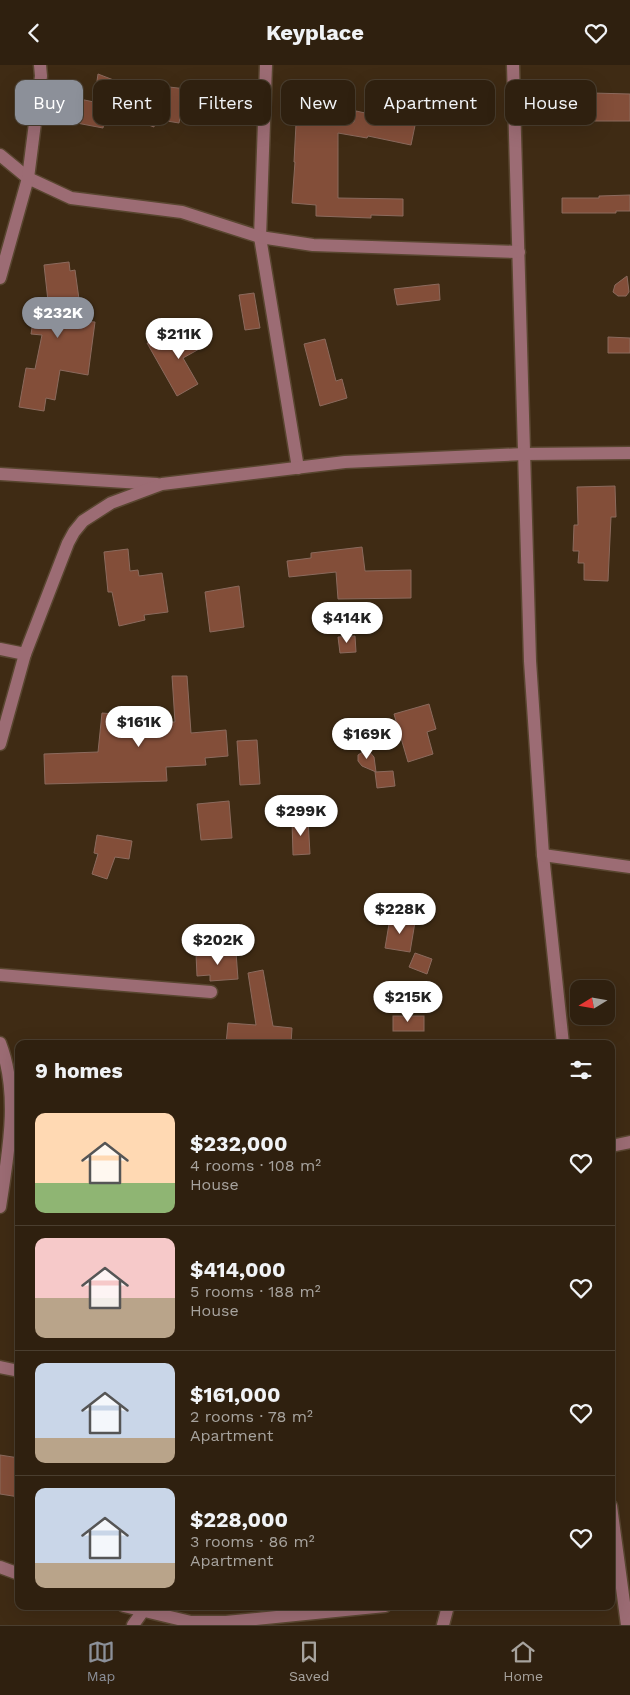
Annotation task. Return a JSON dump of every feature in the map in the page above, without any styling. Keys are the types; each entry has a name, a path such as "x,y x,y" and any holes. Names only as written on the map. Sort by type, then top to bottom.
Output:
{"street":[{"path":"0,278 28,178 41,77 40,65"},
{"path":"266,65 260,237 298,468"},
{"path":"513,65 530,661 543,855 563,1040"},
{"path":"0,155 28,178 71,198 182,212 260,237 313,245 519,252"},
{"path":"0,474 162,484 345,462 524,454 630,453"},
{"path":"0,744 24,654 74,531 83,521 110,503 162,484"},
{"path":"0,649 24,654"},
{"path":"543,855 630,867"},
{"path":"0,975 211,992"},
{"path":"0,1043 6,1058 10,1079 10,1139 0,1207"},
{"path":"615,1145 630,1142"},
{"path":"0,1367 15,1370"},
{"path":"615,1563 616,1577 627,1625"},
{"path":"0,1567 15,1573"},
{"path":"139,1610 192,1623 226,1622 284,1611 304,1610"},
{"path":"443,1625 447,1610"},
{"path":"134,1625 143,1611"}],"building":[{"path":"98,74 114,80 97,80"},
{"path":"170,87 180,88 179,123 170,122"},
{"path":"596,93 630,94 630,121 596,121"},
{"path":"83,100 93,102 93,125 103,125 103,128 83,124"},
{"path":"356,111 365,113 365,125 415,125 411,145 368,136 367,138 338,133 338,198 403,199 403,216 371,215 371,218 316,216 316,205 292,203 296,125 355,125"},
{"path":"630,195 630,211 616,211 616,213 562,213 562,198 599,198 599,196"},
{"path":"69,262 70,271 75,270 82,321 95,322 88,375 60,370 55,400 46,398 44,411 19,407 26,368 35,369 42,335 31,334 34,316 50,319 44,265"},
{"path":"627,276 629,292 626,296 618,296 613,292 615,285"},
{"path":"439,284 440,300 397,305 394,289"},
{"path":"254,293 260,328 245,330 239,295"},
{"path":"202,328 210,343 183,358 198,384 177,396 147,343 165,339 167,347"},
{"path":"608,337 630,338 630,353 608,353"},
{"path":"325,339 336,381 342,379 347,398 320,406 304,344"},
{"path":"615,486 616,517 611,517 608,581 584,580 584,563 578,563 579,551 573,551 574,525 578,525 577,487"},
{"path":"362,547 365,571 411,570 411,598 338,599 336,572 289,577 287,561 311,558 311,553"},
{"path":"128,549 130,571 138,570 139,576 162,573 168,612 144,615 145,620 119,626 112,592 108,592 104,552"},
{"path":"239,586 244,627 210,632 205,592"},
{"path":"355,636 356,652 340,653 338,637"},
{"path":"172,676 187,676 191,733 226,730 228,756 205,758 206,765 166,767 167,781 45,784 44,754 98,752 102,713 127,715 126,723 175,722"},
{"path":"429,704 436,729 427,732 433,754 408,762 394,714"},
{"path":"257,740 260,784 240,785 237,741"},
{"path":"367,749 374,757 376,772 362,766 358,761 358,755"},
{"path":"393,771 395,786 377,788 375,772"},
{"path":"229,801 232,838 201,840 197,804"},
{"path":"308,819 310,854 293,855 292,820"},
{"path":"97,835 132,841 129,859 115,857 107,879 92,874 98,854 94,853"},
{"path":"390,918 415,922 410,952 385,948"},
{"path":"236,952 238,979 210,981 210,975 197,976 196,954"},
{"path":"415,953 432,959 427,974 409,967"},
{"path":"263,970 273,1026 292,1028 291,1040 226,1040 228,1023 256,1025 248,973"},
{"path":"393,1016 424,1016 424,1031 393,1031"},
{"path":"0,1455 15,1457 15,1496 0,1494"}]}
